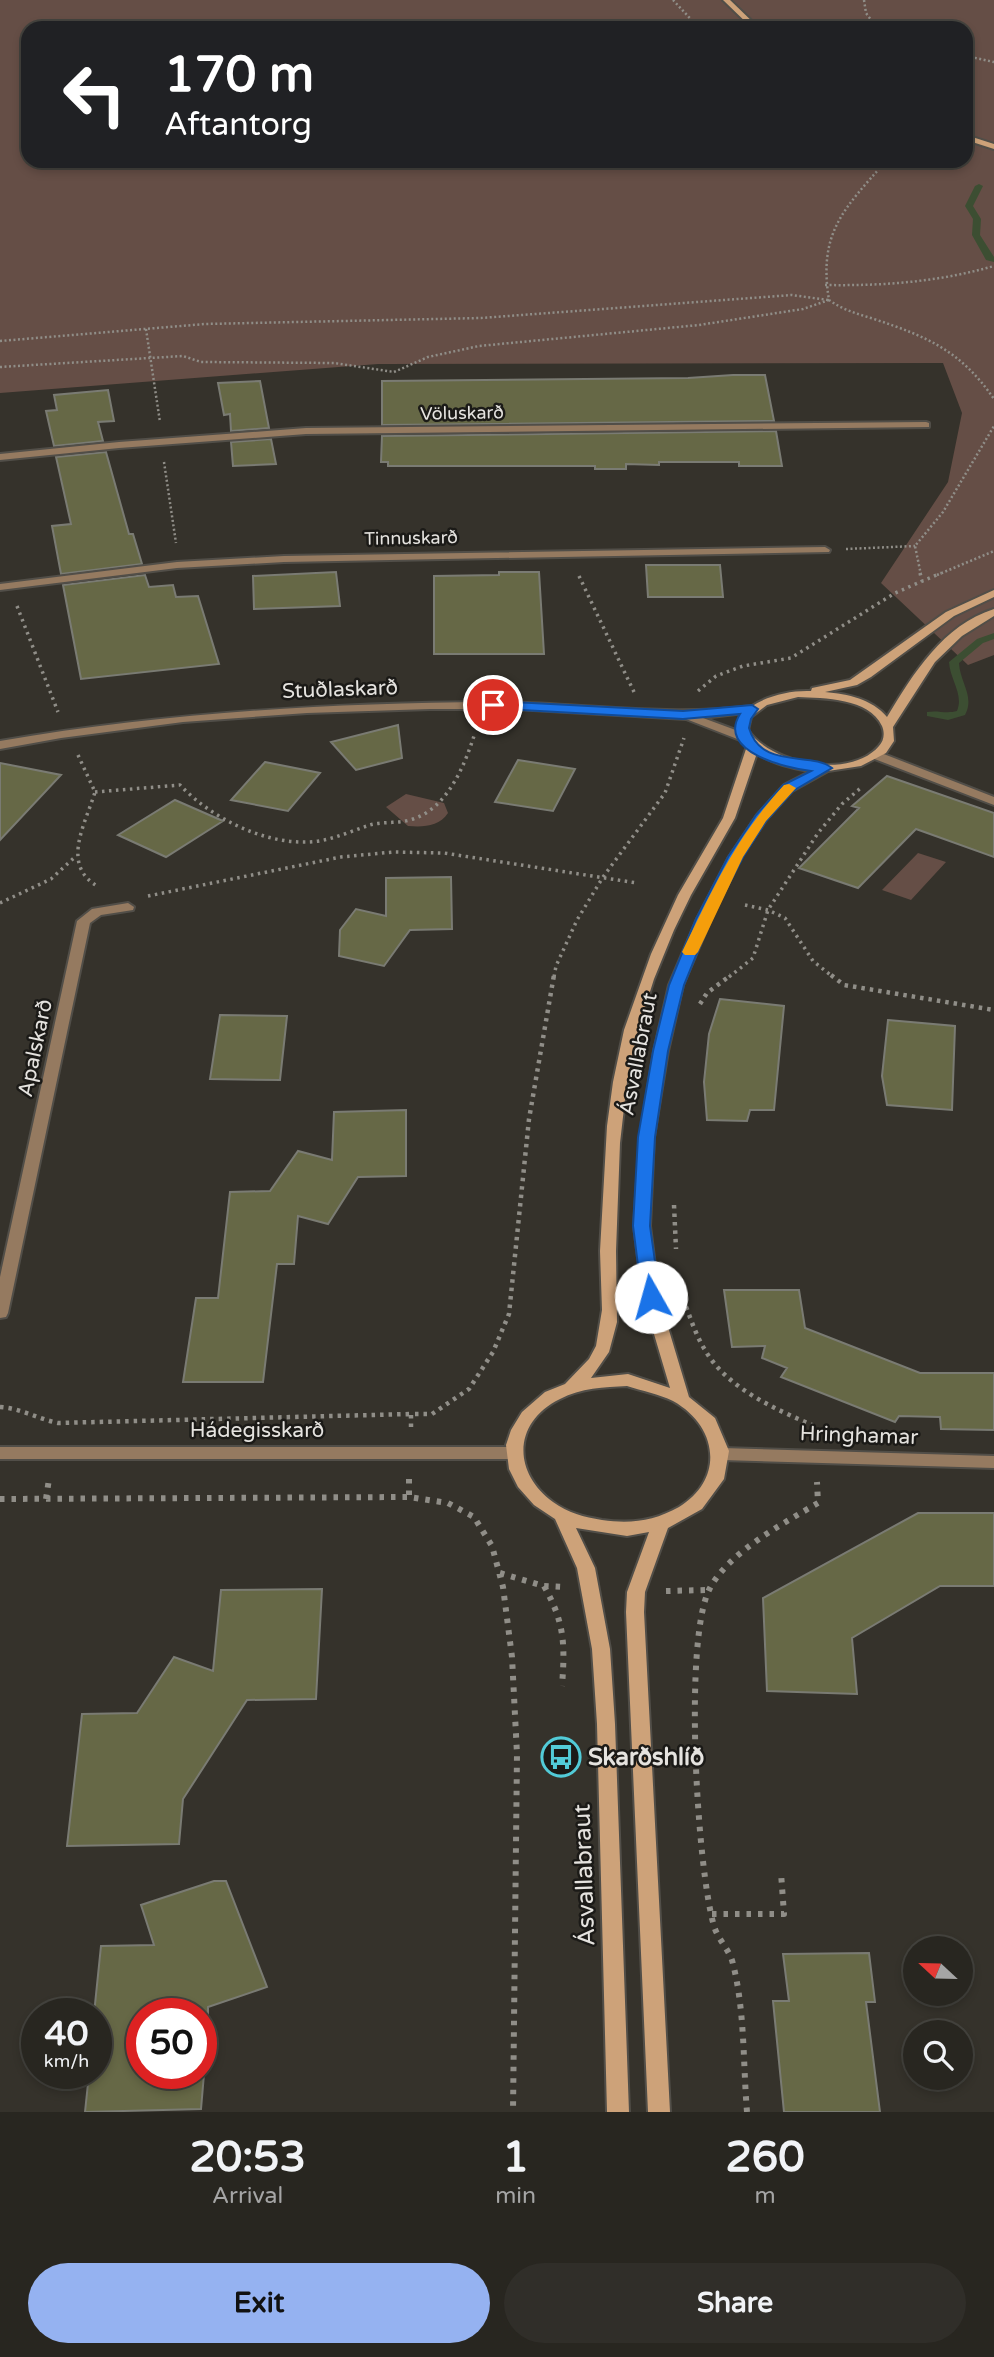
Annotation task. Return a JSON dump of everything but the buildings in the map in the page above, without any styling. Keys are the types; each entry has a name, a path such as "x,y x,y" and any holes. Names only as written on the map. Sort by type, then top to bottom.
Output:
{"main road":[{"path":"726,0 748,21"},
{"path":"973,140 992,148"},
{"path":"752,709 779,697 853,682 950,614 994,593"},
{"path":"888,726 918,674 942,644 994,611"},
{"path":"749,743 784,763 825,768 863,762 886,746 890,737 888,726 866,706 846,698 798,694"},
{"name":"Ásvallabraut","path":"571,1387 589,1371 604,1346 611,1308 608,1254 611,1159 616,1104 630,1034 652,966 679,906 729,819 741,791 749,743 742,728 744,718 752,709"},
{"name":"Ásvallabraut","path":"681,1397 651,1297 642,1226 647,1137 660,1051 676,985 704,919 736,857 761,818 788,788 825,768"},
{"path":"628,1380 656,1386 681,1397 703,1413 716,1432 722,1454 719,1475 707,1495 687,1512 662,1523 629,1529 594,1527 563,1517 537,1499 520,1478 514,1453 517,1432 529,1413 547,1398 571,1387 599,1381 628,1380"},
{"name":"Ásvallabraut","path":"563,1517 586,1568 601,1649 606,1724 618,2112"},
{"path":"659,2112 639,1712 636,1592 662,1523"}],"street":[{"name":"Völuskarð","path":"0,457 119,444 306,431 926,425"},
{"name":"Tinnuskarð","path":"0,587 177,565 284,559 825,551"},
{"name":"Stuðlaskarð","path":"0,745 66,734 250,712 373,706 493,705 683,715 752,709"},
{"name":"Stuðlaskarð","path":"683,715 749,743"},
{"path":"876,755 994,801"},
{"name":"Apalskarð","path":"0,1313 84,921 97,912 128,907"},
{"name":"Hádegisskarð","path":"0,1453 514,1453"},
{"name":"Hringhamar","path":"722,1454 994,1462"}],"path":[{"path":"673,0 692,21"},
{"path":"864,0 866,13 872,21"},
{"path":"973,58 994,62"},
{"path":"828,300 824,252 831,229 880,168"},
{"path":"825,285 901,285 952,278 994,266"},
{"path":"0,341 205,324 481,318 792,295 828,300 845,309 938,343 955,352 972,367 994,398"},
{"path":"0,367 183,356 201,362 334,363 394,372 428,357 479,346 709,324 803,309 828,300"},
{"path":"146,329 160,419"},
{"path":"825,551 915,546 943,512 994,426"},
{"path":"163,453 176,536"},
{"path":"915,546 922,581"},
{"path":"692,696 716,676 743,666 791,658 855,617 922,581 994,551"},
{"path":"579,578 628,677 641,712"},
{"path":"20,613 66,734 95,792 76,857 77,867 83,876 107,891"},
{"path":"95,792 180,785 188,796 258,833 289,842 319,841 384,821 414,819 446,795 463,772 474,736"},
{"path":"698,1007 707,993 753,958 768,910 818,833 842,804 895,762"},
{"path":"144,897 177,893 341,857 393,852 444,853 637,883"},
{"path":"0,903 51,879 76,857"},
{"path":"745,905 768,910 785,918 813,961 844,985 872,992 994,1010"},
{"path":"673,1197 677,1260"},
{"path":"680,1292 708,1355 744,1390 782,1412 812,1425 815,1457 818,1503 781,1525 723,1571 708,1590 697,1643 697,1754 705,1877 715,1928 734,1965 747,2112"},
{"path":"0,1407 16,1408 31,1417 58,1423 411,1414"},
{"path":"0,1499 409,1497"},
{"path":"499,1573 544,1586 592,1589"},
{"path":"544,1586 558,1610 565,1633 562,1686"},
{"path":"636,1592 708,1590"},
{"path":"712,1914 784,1914 781,1873"}],"shaded area":[{"path":"0,0 994,0 994,655 968,665 881,583 948,482 962,413 943,363 378,364 0,393"},
{"path":"406,794 444,803 448,813 435,824 408,826 386,807"},
{"path":"918,853 946,862 911,900 882,890"}],"waterway":[{"path":"979,186 969,206 977,219 976,235 989,258 994,260"},
{"path":"931,714 948,717 961,713 965,700 954,662 980,641 994,636"}],"slow traffic":[{"path":"690,952 736,857 761,818 789,788"}],"place":[{"name":"Skarðshlíð","path":"561,1757"}],"route":[{"path":"493,705 683,715 752,709 744,718 742,728 745,738 753,747 784,763 825,768 788,788 761,818 736,857 704,919 676,985 660,1051 647,1137 642,1226 651,1297"}]}
